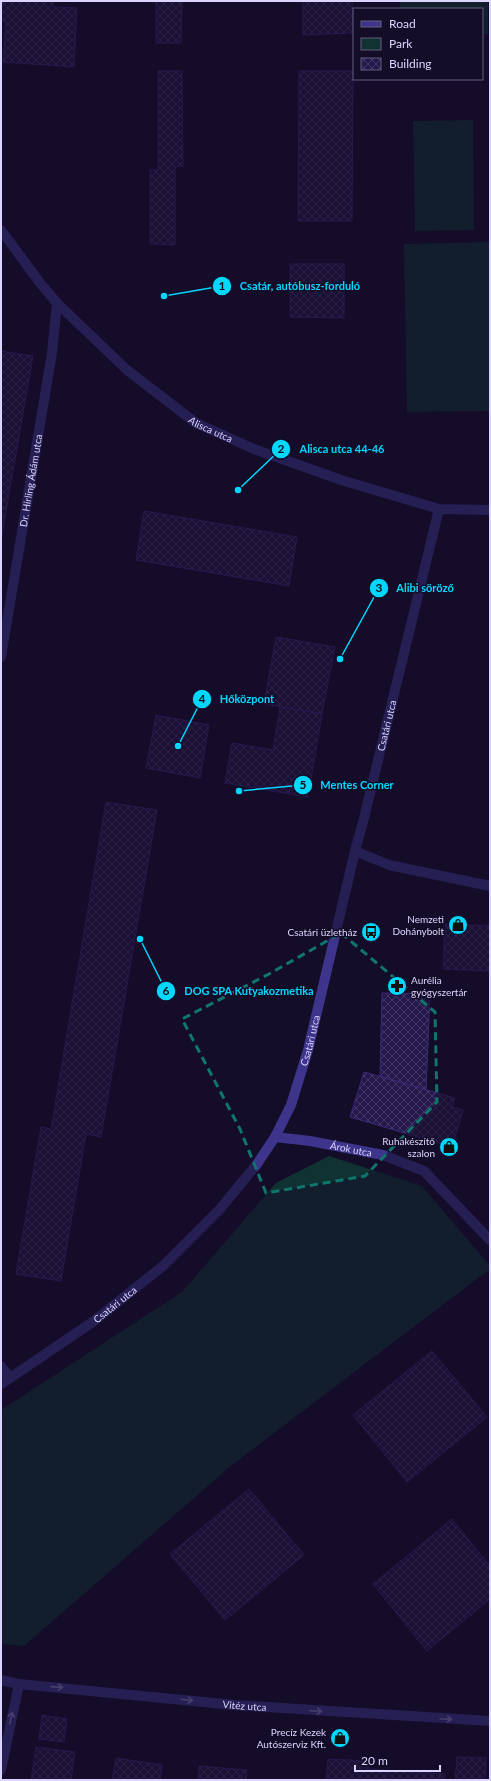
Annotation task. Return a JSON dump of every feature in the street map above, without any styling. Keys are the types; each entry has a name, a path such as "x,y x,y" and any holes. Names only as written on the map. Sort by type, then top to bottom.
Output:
{"street":[{"name":"Alisca utca","path":"1,230 40,283 57,303 127,370 196,423 254,448 341,480 439,509 490,510"},
{"name":"Dr. Hirling Ádám utca","path":"1,657 52,353 57,303"},
{"name":"Csatári utca","path":"1,1384 94,1321 163,1266 220,1209 257,1164 275,1137 291,1105 308,1050 439,509"},
{"path":"355,851 389,864 490,886"},
{"name":"Árok utca","path":"275,1137 310,1141 383,1155 424,1171 490,1240"},
{"path":"1,1366 10,1378"},
{"name":"Vitéz utca","path":"1,1680 19,1684 234,1705 490,1721"},
{"path":"1,1770 19,1684"}],"highlighted area":[{"path":"341,933 435,1012 437,1102 365,1176 266,1193 240,1129 182,1019 269,974"}],"green space":[{"path":"400,1 488,1 488,34 483,34 483,8 400,8"},
{"path":"473,120 474,230 415,231 413,121"},
{"path":"490,242 490,411 407,412 404,244"},
{"path":"329,1156 422,1186 490,1266 490,1269 232,1465 24,1646 1,1644 1,1410 182,1292 276,1183"}],"building":[{"path":"1,1 53,1 53,7 77,8 74,67 3,62 6,21 1,21"},
{"path":"156,1 182,1 181,43 156,43"},
{"path":"303,1 352,1 353,33 303,35"},
{"path":"158,71 182,71 183,166 175,167 175,245 150,244 150,170 158,170"},
{"path":"299,71 353,71 352,221 298,221"},
{"path":"290,264 344,264 344,318 290,317"},
{"path":"1,351 33,356 1,540"},
{"path":"144,511 297,537 289,586 136,560"},
{"path":"276,637 335,647 322,714 264,704"},
{"path":"280,707 322,714 308,797 225,783 232,743 273,750"},
{"path":"156,715 209,725 200,778 146,768"},
{"path":"106,802 157,810 101,1137 86,1134 61,1281 16,1274 41,1127 51,1129"},
{"path":"445,924 490,926 490,971 443,969"},
{"path":"382,993 430,994 426,1090 380,1076"},
{"path":"364,1072 455,1098 452,1107 463,1110 452,1147 350,1117"},
{"path":"432,1351 487,1417 407,1482 353,1415"},
{"path":"249,1489 304,1555 225,1620 170,1554"},
{"path":"452,1519 490,1566 490,1599 427,1651 373,1584"},
{"path":"42,1715 67,1719 64,1742 39,1739"},
{"path":"36,1747 75,1752 71,1780 31,1780"},
{"path":"457,1757 486,1758 485,1780 455,1780"},
{"path":"116,1758 162,1765 160,1780 112,1780"},
{"path":"328,1759 369,1761 368,1769 386,1770 385,1780 326,1780"},
{"path":"199,1766 247,1770 246,1780 198,1780"},
{"path":"386,1770 445,1774 444,1780 385,1780"}],"place":[{"name":"Csatár, autóbusz-forduló","path":"164,296"},
{"name":"Alisca utca 44-46","path":"238,490"},
{"name":"Alibi söröző","path":"340,659"},
{"name":"Hőközpont","path":"178,746"},
{"name":"Mentes Corner","path":"239,791"},
{"name":"Nemzeti Dohánybolt","path":"458,925"},
{"name":"Csatári üzletház","path":"371,932"},
{"name":"DOG SPA Kutyakozmetika","path":"140,939"},
{"name":"Aurélia gyógyszertár","path":"397,986"},
{"name":"Ruhakészítő szalon","path":"449,1147"},
{"name":"Precíz Kezek Autószerviz Kft.","path":"340,1738"}]}
